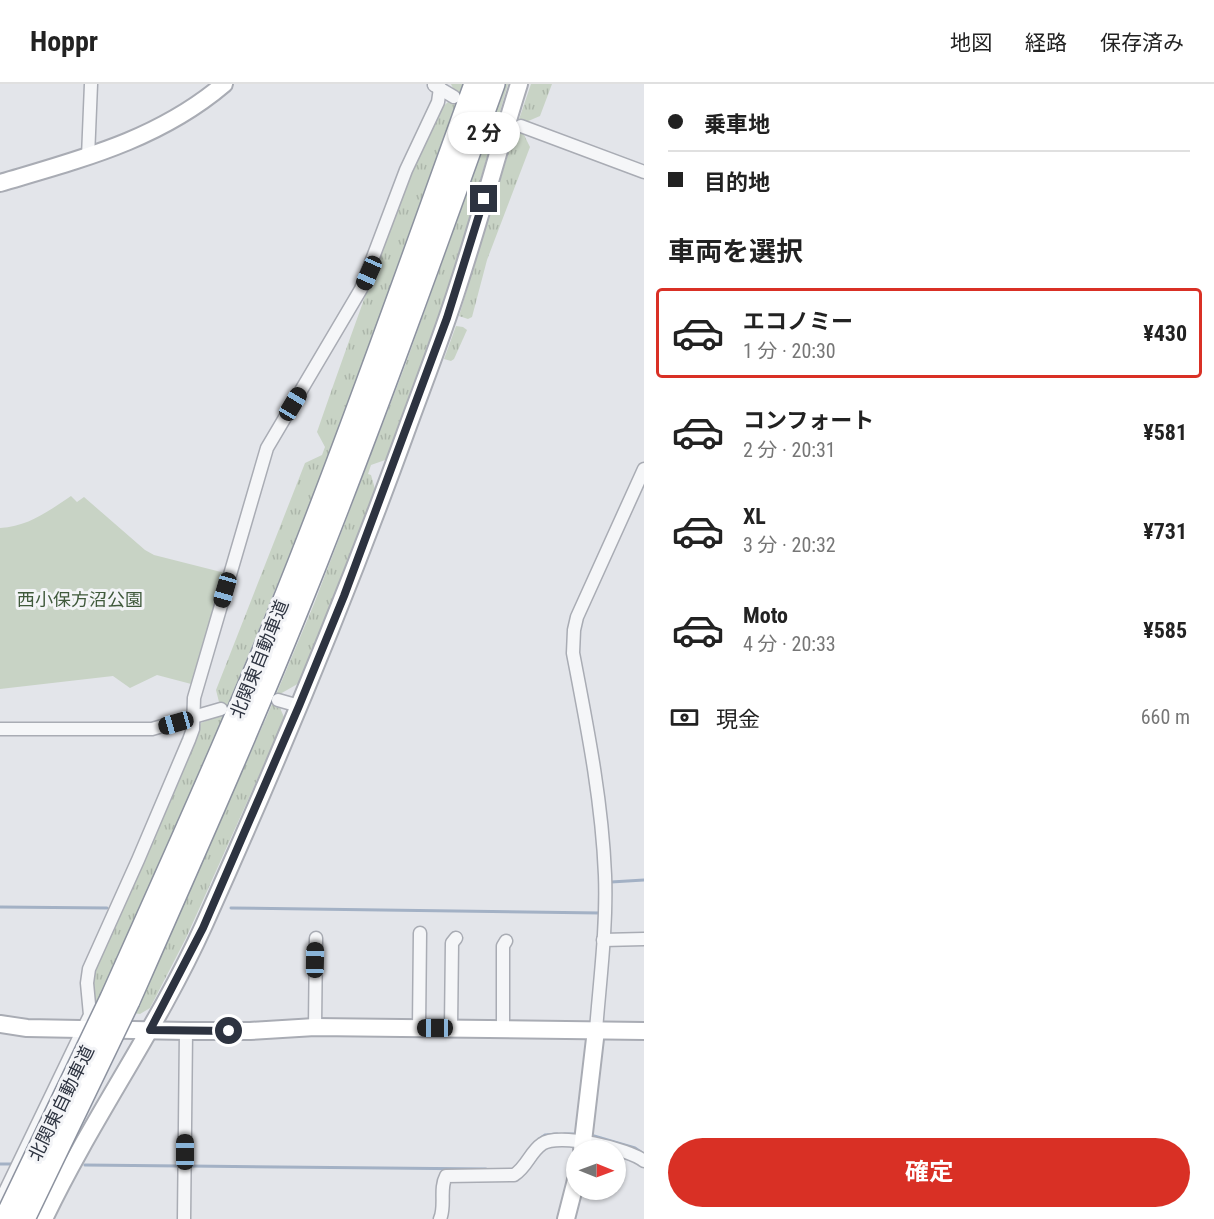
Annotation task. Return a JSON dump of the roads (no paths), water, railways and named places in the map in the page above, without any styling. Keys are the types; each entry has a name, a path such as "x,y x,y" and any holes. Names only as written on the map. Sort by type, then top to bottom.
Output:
{"highway":[{"name":"北関東自動車道","path":"24,1219 120,999 308,541 396,307 475,84"},
{"name":"北関東自動車道","path":"5,1219 120,999 224,786 318,560 392,366 494,84"}],"street":[{"path":"88,157 91,84"},
{"path":"0,183 122,145 163,126 204,101 224,84"},
{"path":"44,1219 101,1110 150,1030 203,928 299,706 381,499 447,318 519,84"},
{"path":"436,86 454,97"},
{"path":"0,1202 90,1015 87,983 89,969 189,740 197,687 267,448 361,289 410,160 438,102 436,86"},
{"path":"521,126 644,172"},
{"path":"584,1140 596,1030 605,877 598,798 573,642 577,617 644,469"},
{"path":"278,700 299,706"},
{"path":"0,729 152,729 221,709"},
{"path":"419,1028 420,933"},
{"path":"315,1027 316,938"},
{"path":"451,1028 452,944 456,938"},
{"path":"603,940 644,939"},
{"path":"502,1029 503,946 506,942"},
{"path":"0,1024 27,1028 186,1031 250,1031 315,1027 644,1031"},
{"path":"184,1219 186,1031"},
{"path":"440,1219 443,1212 443,1181 446,1176 510,1176 522,1169 544,1142 553,1140 566,1143"},
{"path":"626,1153 633,1154 644,1161"},
{"path":"566,1219 571,1200"}],"waterway":[{"path":"611,882 644,880"},
{"path":"0,907 107,908"},
{"path":"231,908 600,913"},
{"path":"539,1139 545,1135 557,1134"},
{"path":"564,1134 577,1134"},
{"path":"594,1136 635,1148 644,1154"},
{"path":"0,1164 11,1164"},
{"path":"85,1165 181,1166"},
{"path":"189,1166 486,1169"}],"park label":[{"name":"西小保方沼公園","path":"80,599"}]}
